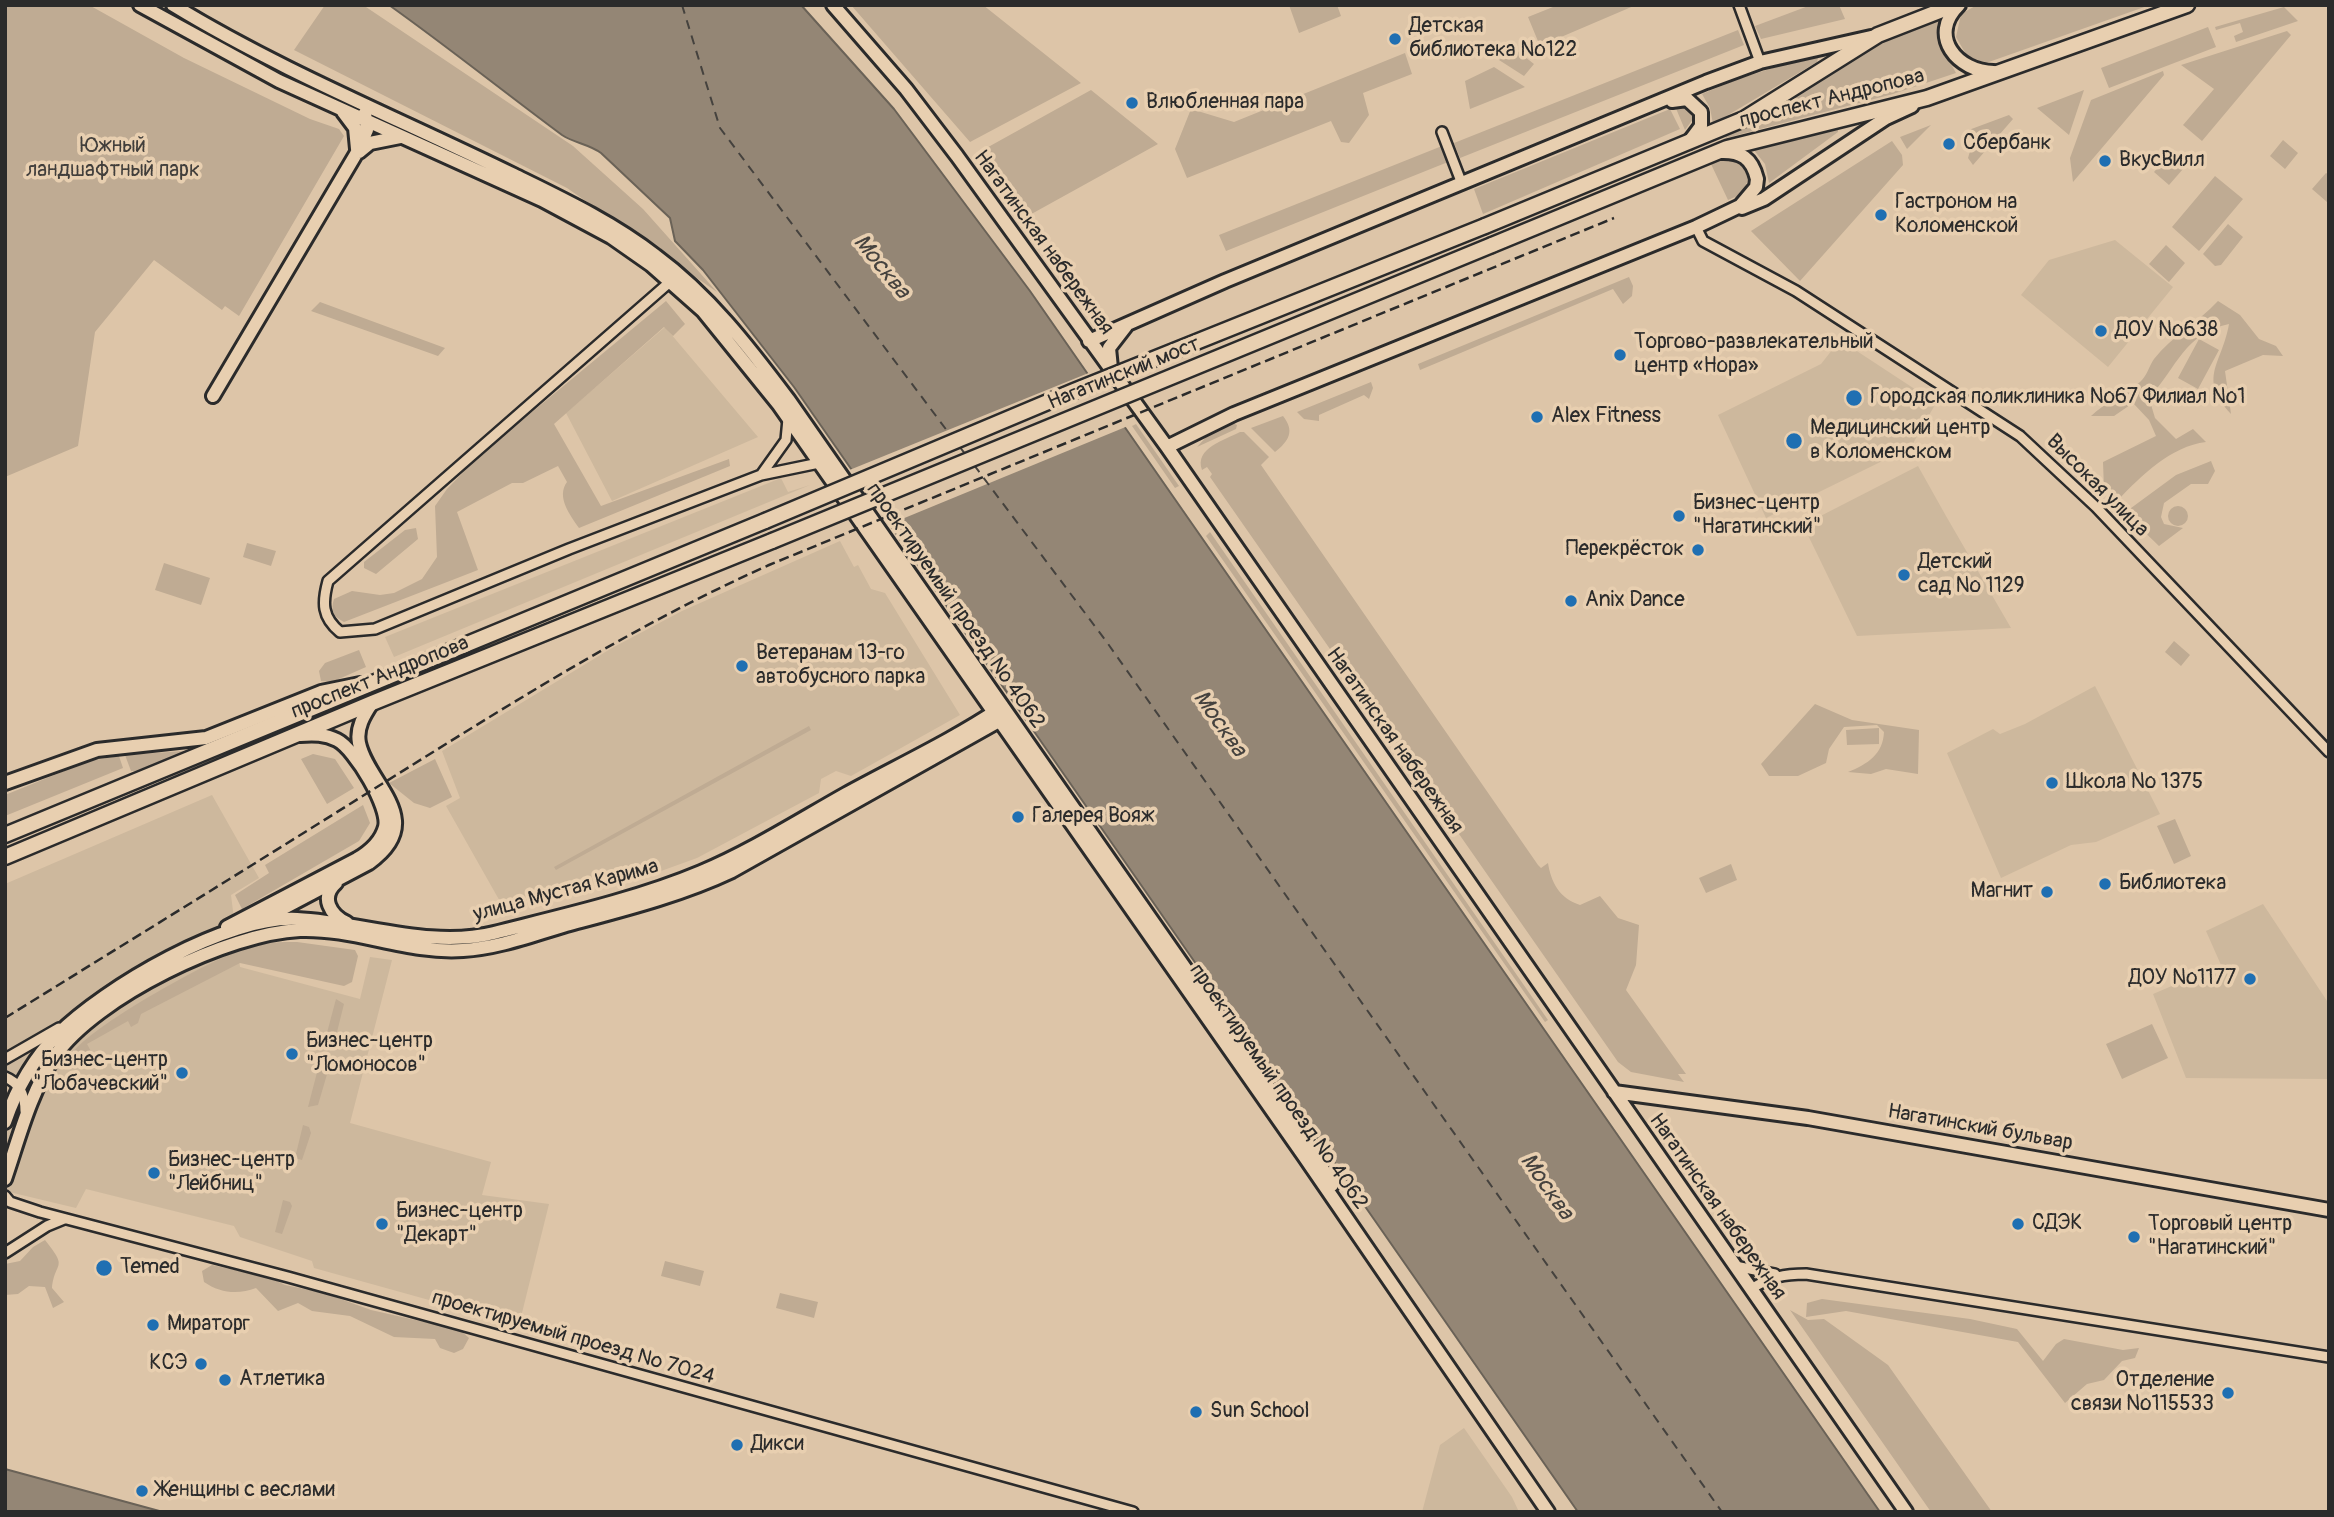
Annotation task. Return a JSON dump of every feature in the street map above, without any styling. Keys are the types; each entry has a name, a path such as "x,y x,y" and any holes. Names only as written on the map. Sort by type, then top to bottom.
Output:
{"main road":[{"name":"проектируемый проезд № 4062","path":"140,5 247,65 340,110 404,136 564,210 611,237 671,281 718,328 788,418 1312,1150 1387,1279 1548,1512"},
{"name":"проектируемый проезд № 4062","path":"173,5 286,66 592,214 657,257 710,303 788,400 1001,714"},
{"name":"Нагатинская набережная","path":"833,5 906,89 957,156 1167,447 1906,1512"},
{"path":"1957,5 1947,28 1951,50 1968,67 1994,72"},
{"name":"проспект Андропова","path":"1485,226 1744,119 1878,35 1957,5"},
{"name":"проспект Андропова","path":"1492,245 1716,152 1927,99 1994,72 2187,5"},
{"path":"1089,341 1760,62 1878,35"},
{"path":"1662,103 1683,98 1699,108 1701,126 1687,143"},
{"path":"213,396 356,154 367,130 367,120 356,99"},
{"path":"1167,447 1180,438 1254,406 1764,199 1886,118 1927,99"},
{"path":"340,110 355,128 356,154"},
{"path":"356,154 378,141 404,136"},
{"path":"1716,152 1740,153 1750,162 1756,173 1754,190 1745,202 1731,211"},
{"name":"Нагатинский мост","path":"765,521 1087,386 1485,226"},
{"name":"Нагатинский мост","path":"772,541 1492,245"},
{"path":"1112,371 1109,348 1128,323"},
{"name":"проспект Андропова","path":"5,835 765,521"},
{"name":"проспект Андропова","path":"7,858 372,703 772,541"},
{"path":"5,783 97,750 206,738 321,692 394,676"},
{"path":"208,953 249,925 286,914 379,856 392,831 394,811 358,743 360,722 372,703"},
{"name":"улица Мустая Карима","path":"286,914 434,937 487,934 673,882 727,860 1001,714"},
{"name":"улица Мустая Карима","path":"77,1025 208,953 261,934 302,930 413,948 464,950 498,945 689,889 732,871 1001,714"},
{"path":"212,936 256,910 294,895 367,853 381,837 386,818 385,810 348,747 319,734 295,735"},
{"path":"338,881 328,892 328,903 337,917 350,924"},
{"path":"286,914 294,895"},
{"path":"286,914 302,930"},
{"name":"улица Мустая Карима","path":"77,1025 133,980 212,936 249,925"},
{"path":"5,1122 19,1088 42,1052 77,1025"},
{"path":"5,1179 26,1116 55,1057 77,1025"},
{"name":"Нагатинский бульвар","path":"1614,1091 1808,1118 2329,1210"},
{"path":"1626,1110 1651,1097"}],"street":[{"path":"1739,5 1760,62"},
{"path":"1442,132 1462,184"},
{"name":"Высокая улица","path":"1696,227 1703,241 1796,291 2020,436 2095,507 2329,752"},
{"path":"671,281 328,581 324,612 328,622 340,632 375,629 569,549 761,475 819,463"},
{"path":"761,475 786,440 788,418"},
{"name":"улица Мустая Карима","path":"5,1059 77,1025"},
{"path":"5,1077 19,1088 25,1101 26,1116"},
{"name":"проектируемый проезд № 7024","path":"5,1196 10,1202 65,1219 288,1277 1133,1512"},
{"path":"5,1253 47,1226 65,1219"},
{"path":"1735,1266 1762,1273 1806,1274 1933,1292 2329,1357"},
{"path":"1751,1289 1784,1274"}],"shaded area":[{"name":"ДОУ №638","path":"2115,240 2173,287 2108,367 2021,295 2049,260"},
{"path":"665,327 758,437 612,501 566,413"},
{"name":"Медицинский центр в Коломенском","path":"1840,340 1936,403 1911,447 1766,518 1718,415 1821,364"},
{"name":"Детский сад № 1129","path":"1918,466 2011,628 1857,636 1803,525"},
{"path":"781,478 788,492 810,485 394,657 385,637"},
{"path":"840,541 854,567 858,565 871,589 885,593 960,715 851,776 836,771 821,779 819,793 697,858 661,871 650,864 630,870 620,878 506,912 446,806 460,798 442,751 612,648 682,611"},
{"name":"Школа № 1375","path":"2095,686 2160,814 2096,842 2071,845 2001,878 1947,753 1993,729 2000,734 2025,724"},
{"path":"212,795 259,878 231,895 240,967 360,999 370,957 392,960 350,1123 491,1162 482,1195 549,1204 519,1325 314,1268 312,1261 240,1237 234,1226 86,1189 76,1208 5,1191 5,884"},
{"name":"ДОУ №1177","path":"2263,904 2329,1004 2329,1079 2186,1078 2153,994 2221,965 2206,931"},
{"path":"1464,1428 1512,1497 1519,1512 1422,1512 1440,1445"}],"green space":[{"name":"Южный ландшафтный парк","path":"5,5 89,5 184,58 310,119 339,129 344,136 239,316 225,306 222,310 154,260 95,332 78,446 5,477"},
{"path":"325,5 363,5 573,146 643,209 717,292 567,188 294,50"},
{"path":"851,5 983,5 1081,83 970,142"},
{"path":"1289,5 1337,5 1341,16 1299,33"},
{"path":"1558,5 1636,5 1540,46 1528,17"},
{"path":"1811,5 1839,5 1845,19 1761,39 1755,26"},
{"path":"1977,5 2150,5 1986,63 1967,56 1956,37 1961,14"},
{"path":"2284,7 2298,21 2236,42 2234,36 2243,32 2240,23 2216,30 2215,27"},
{"path":"1938,19 1942,22 1941,46 1956,73 1893,94 1726,138 1725,135 1883,42"},
{"path":"2208,27 2216,47 2109,88 2101,68"},
{"path":"1738,30 1744,45 1460,158 1454,143"},
{"path":"2287,31 2291,35 2202,141 2183,125 2214,89 2181,65"},
{"path":"1515,49 1534,64 1524,76 1499,60"},
{"path":"1405,53 1412,74 1363,93 1369,115 1349,143 1341,142 1331,121 1187,178 1175,149 1191,109 1234,122"},
{"path":"1814,55 1818,58 1817,62 1713,124 1710,108 1702,94 1738,79"},
{"path":"1494,67 1525,87 1470,109 1465,81"},
{"path":"2163,71 2164,75 2073,182 2070,158 2091,100"},
{"path":"1091,90 1158,144 1026,217 981,151"},
{"path":"2084,90 2069,135 2037,108"},
{"path":"1682,105 1689,109 1693,119 1685,130 1675,106"},
{"path":"1670,109 1680,129 1483,214 1474,189"},
{"path":"2009,115 2013,119 1973,165 1968,158 1974,138 1966,131"},
{"path":"1931,125 1907,149 1900,137"},
{"path":"1838,127 1838,132 1769,183 1765,164 1753,149"},
{"path":"2283,140 2298,153 2285,169 2270,156"},
{"path":"1892,141 1902,155 1903,165 1800,281 1751,231"},
{"path":"1442,146 1448,162 1226,251 1219,235"},
{"path":"2168,156 2183,169 2169,185 2154,172"},
{"path":"1726,157 1741,165 1748,180 1742,194 1728,200 1711,164"},
{"path":"2326,173 2329,175 2327,202 2312,189"},
{"path":"2215,176 2243,199 2199,251 2172,227"},
{"path":"2228,224 2243,237 2221,265 2215,266 2203,254"},
{"path":"2166,245 2185,263 2169,282 2149,264"},
{"path":"1629,277 1633,286 1632,296 1623,304 1613,289 1420,370 1418,364"},
{"path":"666,301 685,324 673,336 664,327 554,424 601,506 729,459 730,466 579,528 566,506 563,494 567,482 558,466 523,483 512,483 457,512 478,570 344,622 335,616 332,607 334,599 352,591 380,595 394,593 422,579 437,557 435,506 447,489 479,456"},
{"path":"2218,301 2240,315 2259,339 2276,346 2283,356 2263,355 2225,371 2231,414 2215,390 2214,380 2229,324 2214,328 2192,343 2149,398 2155,418 2176,439 2193,429 2206,442 2181,449 2157,463 2118,500 2112,500 2104,489 2103,462 2156,436 2149,420 2133,403 2114,416 2091,416 2140,382 2161,351"},
{"path":"320,302 445,348 438,356 311,311"},
{"path":"2199,339 2219,350 2198,389 2178,378"},
{"path":"1371,382 1373,388 1369,399 1364,395 1319,415 1319,421 1304,419 1297,412"},
{"path":"1283,416 1289,426 1289,436 1275,452 1251,428"},
{"path":"1233,423 1237,425 1236,429 1197,447 1208,435"},
{"path":"1136,424 1179,486 1175,488 1132,426"},
{"path":"1244,432 1269,457 1261,465 1538,865 1541,868 1548,863 1551,877 1561,894 1580,905 1600,896 1618,918 1639,925 1636,965 1626,990 1686,1074 1678,1074 1684,1082 1631,1072 1618,1062 1210,477 1212,474 1207,467 1202,470 1202,456 1207,450"},
{"path":"2211,461 2215,471 2208,484 2191,484 2164,503 2161,517 2164,524 2183,528 2159,546 2130,518 2127,511 2176,475"},
{"path":"2178,506 2185,509 2188,516 2185,523 2178,526 2171,523 2168,516 2171,509"},
{"path":"416,528 418,539 376,574 364,568 364,562 405,530"},
{"path":"1210,532 1548,1020 1545,1022 1206,536"},
{"path":"247,543 276,551 271,566 243,557"},
{"path":"164,563 210,578 201,605 155,590"},
{"path":"2174,641 2190,655 2181,666 2165,652"},
{"path":"359,650 366,667 332,682 321,681 319,671 325,663"},
{"path":"1815,704 1852,720 1919,730 1918,774 1886,769 1871,774 1848,772 1868,762 1881,746 1884,732 1877,725 1844,727 1829,749 1826,763 1798,776 1769,776 1761,764"},
{"path":"809,726 811,730 556,870 554,867"},
{"path":"1879,728 1879,744 1847,745 1846,730"},
{"path":"186,753 135,771 131,771 125,755"},
{"path":"313,754 335,759 354,788 327,804 301,759"},
{"path":"119,756 123,768 5,816 5,795 89,761"},
{"path":"435,759 452,797 430,808 414,803 389,783"},
{"path":"363,805 370,823 359,841 242,909 235,895 269,873 265,865"},
{"path":"2175,819 2191,856 2174,864 2157,826"},
{"path":"1731,864 1737,880 1706,893 1699,878"},
{"path":"297,942 355,950 358,956 352,982 344,986 240,963 141,1014 138,1023 131,1027 128,1021 87,1044 93,1055 87,1057 74,1051 106,1024 209,964 255,945"},
{"path":"336,999 344,1004 334,1044 324,1044"},
{"path":"2152,1024 2168,1058 2122,1079 2106,1044"},
{"path":"320,1061 330,1064 318,1105 308,1107"},
{"path":"303,1125 309,1127 311,1133 302,1160 295,1158"},
{"path":"283,1200 290,1202 292,1206 282,1234 275,1232"},
{"path":"45,1240 59,1261 52,1288 64,1302 53,1308 45,1287 29,1286 18,1294 5,1295 5,1264 20,1261 33,1247"},
{"path":"665,1261 704,1271 700,1286 661,1276"},
{"path":"212,1265 324,1293 371,1310 460,1330 469,1338 463,1349 454,1353 440,1348 435,1339 394,1337 350,1316 312,1311 298,1303 278,1311 256,1288 229,1292 204,1282 202,1271"},
{"path":"780,1293 818,1302 814,1318 776,1308"},
{"path":"1822,1299 1970,1319 2017,1329 2043,1361 2056,1344 2064,1339 2123,1350 2139,1348 2135,1358 2122,1361 2104,1380 2087,1384 2065,1403 2018,1342 1846,1311 1806,1317 1807,1303"},
{"path":"1790,1310 1808,1320 1824,1319 1888,1365 1992,1512 1931,1512"}],"water":[{"name":"Москва","path":"389,5 801,5 894,109 1030,291 1880,1512 1578,1512 794,387 703,270 675,241 670,218 601,153 562,135"},
{"path":"5,1469 163,1512 5,1512"}],"pier":[{"path":"1091,372 1128,426 885,526 847,471"}],"ferry route":[{"path":"682,5 720,128 951,436"},
{"path":"959,446 966,455"},
{"path":"974,465 1106,641 1722,1512"}],"railway":[{"path":"5,1018 516,701 615,643 717,590 769,565 1614,218"}],"place":[{"name":"Детская библиотека №122","path":"1395,39"},
{"name":"Влюбленная пара","path":"1132,103"},
{"name":"Сбербанк","path":"1949,144"},
{"name":"ВкусВилл","path":"2105,161"},
{"name":"Гастроном на Коломенской","path":"1881,215"},
{"name":"ДОУ №638","path":"2101,331"},
{"name":"Торгово-развлекательный центр «Нора»","path":"1620,355"},
{"name":"Городская поликлиника №67 Филиал №1","path":"1854,398"},
{"name":"Alex Fitness","path":"1537,417"},
{"name":"Медицинский центр в Коломенском","path":"1794,441"},
{"name":"Бизнес-центр \"Нагатинский\"","path":"1679,516"},
{"name":"Перекрёсток","path":"1698,550"},
{"name":"Детский сад № 1129","path":"1904,575"},
{"name":"Anix Dance","path":"1571,601"},
{"name":"Ветеранам 13-го автобусного парка","path":"742,666"},
{"name":"Школа № 1375","path":"2052,783"},
{"name":"Галерея Вояж","path":"1018,817"},
{"name":"Библиотека","path":"2105,884"},
{"name":"Магнит","path":"2047,892"},
{"name":"ДОУ №1177","path":"2250,979"},
{"name":"Бизнес-центр \"Ломоносов\"","path":"292,1054"},
{"name":"Бизнес-центр \"Лобачевский\"","path":"182,1073"},
{"name":"Бизнес-центр \"Лейбниц\"","path":"154,1173"},
{"name":"Бизнес-центр \"Декарт\"","path":"382,1224"},
{"name":"СДЭК","path":"2018,1224"},
{"name":"Торговый центр \"Нагатинский\"","path":"2134,1237"},
{"name":"Temed","path":"104,1268"},
{"name":"Мираторг","path":"153,1325"},
{"name":"КСЭ","path":"201,1364"},
{"name":"Атлетика","path":"225,1380"},
{"name":"Отделение связи №115533","path":"2228,1393"},
{"name":"Sun School","path":"1196,1412"},
{"name":"Дикси","path":"737,1445"},
{"name":"Женщины с веслами","path":"142,1491"}]}
